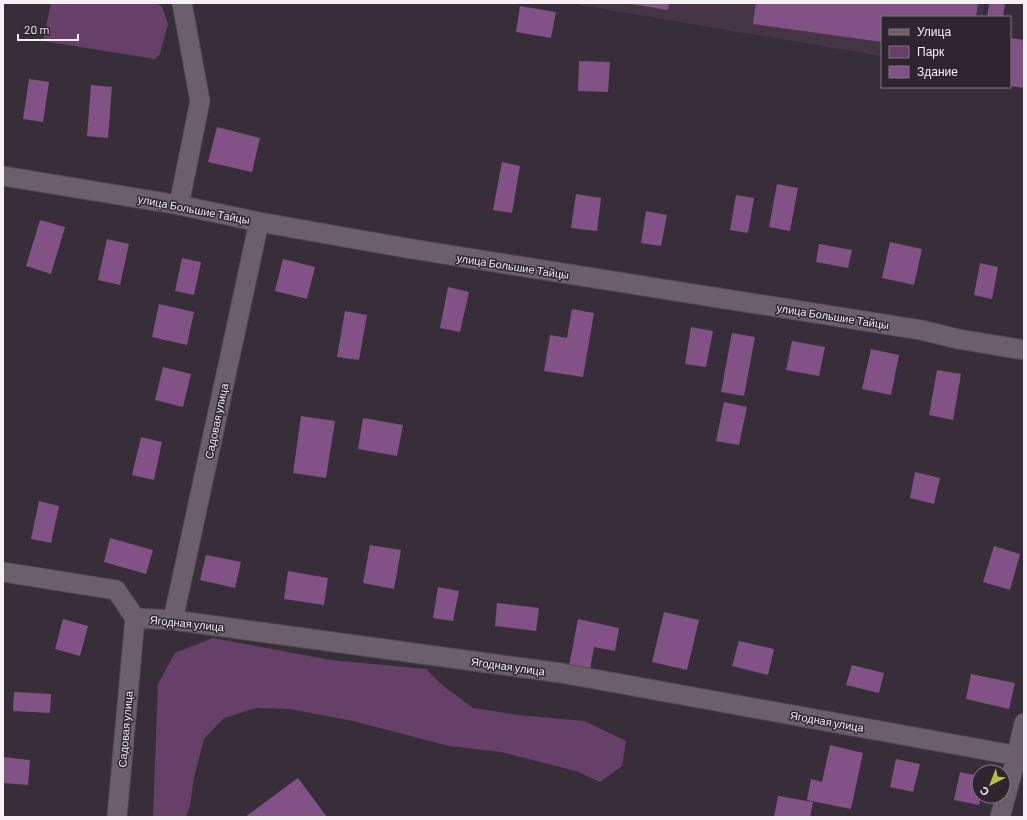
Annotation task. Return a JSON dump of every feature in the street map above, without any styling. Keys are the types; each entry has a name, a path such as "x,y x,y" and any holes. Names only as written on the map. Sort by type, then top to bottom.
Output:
{"street":[{"path":"179,205 200,101 182,3"},
{"name":"улица Большие Тайцы","path":"3,176 179,205 259,222 412,250 921,330 958,339 1024,350"},
{"name":"Садовая улица","path":"173,620 259,222"},
{"name":"Ягодная улица","path":"3,572 116,590 135,618 173,620 562,673 1021,756"},
{"name":"Садовая улица","path":"117,817 135,618"},
{"path":"1000,817 1021,756 1024,724"}],"shaded area":[{"path":"567,3 984,3 982,16 881,16 881,56"}],"green space":[{"path":"51,3 157,3 162,7 168,24 160,54 155,59 43,41"},
{"path":"213,638 331,660 426,669 442,685 473,708 518,715 584,721 626,741 622,766 600,782 576,771 501,752 449,746 353,721 290,709 256,708 224,718 204,739 186,817 153,817 158,684 175,653"}],"building":[{"path":"625,3 669,3 668,10"},
{"path":"756,3 978,3 976,16 881,16 881,42 753,24"},
{"path":"989,3 1005,3 1003,16 987,16"},
{"path":"520,6 556,12 551,38 516,32"},
{"path":"1011,38 1024,40 1024,88 1011,86"},
{"path":"579,61 610,62 608,92 578,91"},
{"path":"29,79 49,82 43,122 23,119"},
{"path":"91,85 112,87 108,138 87,136"},
{"path":"217,127 260,138 252,172 208,162"},
{"path":"502,162 520,166 512,213 493,210"},
{"path":"777,184 798,188 790,231 769,227"},
{"path":"576,194 601,198 597,231 571,228"},
{"path":"736,195 754,198 748,233 730,230"},
{"path":"646,211 667,215 661,246 641,243"},
{"path":"40,220 65,227 51,274 26,266"},
{"path":"107,239 129,244 120,285 98,280"},
{"path":"890,242 922,249 914,285 882,278"},
{"path":"819,244 852,250 848,268 816,262"},
{"path":"182,258 201,262 194,295 175,291"},
{"path":"283,259 315,267 307,299 275,291"},
{"path":"980,263 998,267 992,299 974,295"},
{"path":"448,287 469,292 460,332 440,328"},
{"path":"159,304 194,312 187,345 152,337"},
{"path":"572,309 594,313 583,377 544,371 550,335 567,338"},
{"path":"345,311 367,315 359,360 337,357"},
{"path":"691,327 713,331 706,367 685,364"},
{"path":"732,333 755,337 744,396 721,392"},
{"path":"792,341 825,347 819,376 786,370"},
{"path":"871,349 899,355 891,395 862,389"},
{"path":"163,367 191,374 183,407 155,400"},
{"path":"937,370 961,374 953,420 929,415"},
{"path":"724,402 747,407 739,445 716,441"},
{"path":"301,416 335,421 326,478 293,473"},
{"path":"363,418 403,425 397,456 358,449"},
{"path":"141,437 162,442 154,480 132,475"},
{"path":"915,472 940,478 934,504 910,498"},
{"path":"39,501 59,506 51,543 31,539"},
{"path":"110,538 153,550 146,574 104,562"},
{"path":"370,545 401,550 394,589 363,583"},
{"path":"994,546 1020,554 1010,590 983,582"},
{"path":"206,555 241,562 235,588 200,580"},
{"path":"288,571 328,578 324,605 284,599"},
{"path":"438,587 459,591 453,621 433,618"},
{"path":"497,603 539,608 536,631 495,626"},
{"path":"664,612 699,620 687,670 652,662"},
{"path":"63,619 88,626 80,656 55,649"},
{"path":"578,619 619,628 615,651 594,647 590,670 569,666"},
{"path":"739,641 774,649 768,675 732,666"},
{"path":"852,665 884,673 879,693 846,685"},
{"path":"971,674 1015,683 1009,709 966,699"},
{"path":"14,692 51,694 50,713 13,711"},
{"path":"830,745 863,753 851,809 807,800 811,779 822,782"},
{"path":"3,757 30,760 28,785 3,783"},
{"path":"896,759 920,764 913,792 890,787"},
{"path":"960,772 971,774 971,803 954,800"},
{"path":"298,778 327,817 245,817"},
{"path":"778,796 813,802 810,817 774,817"}]}
